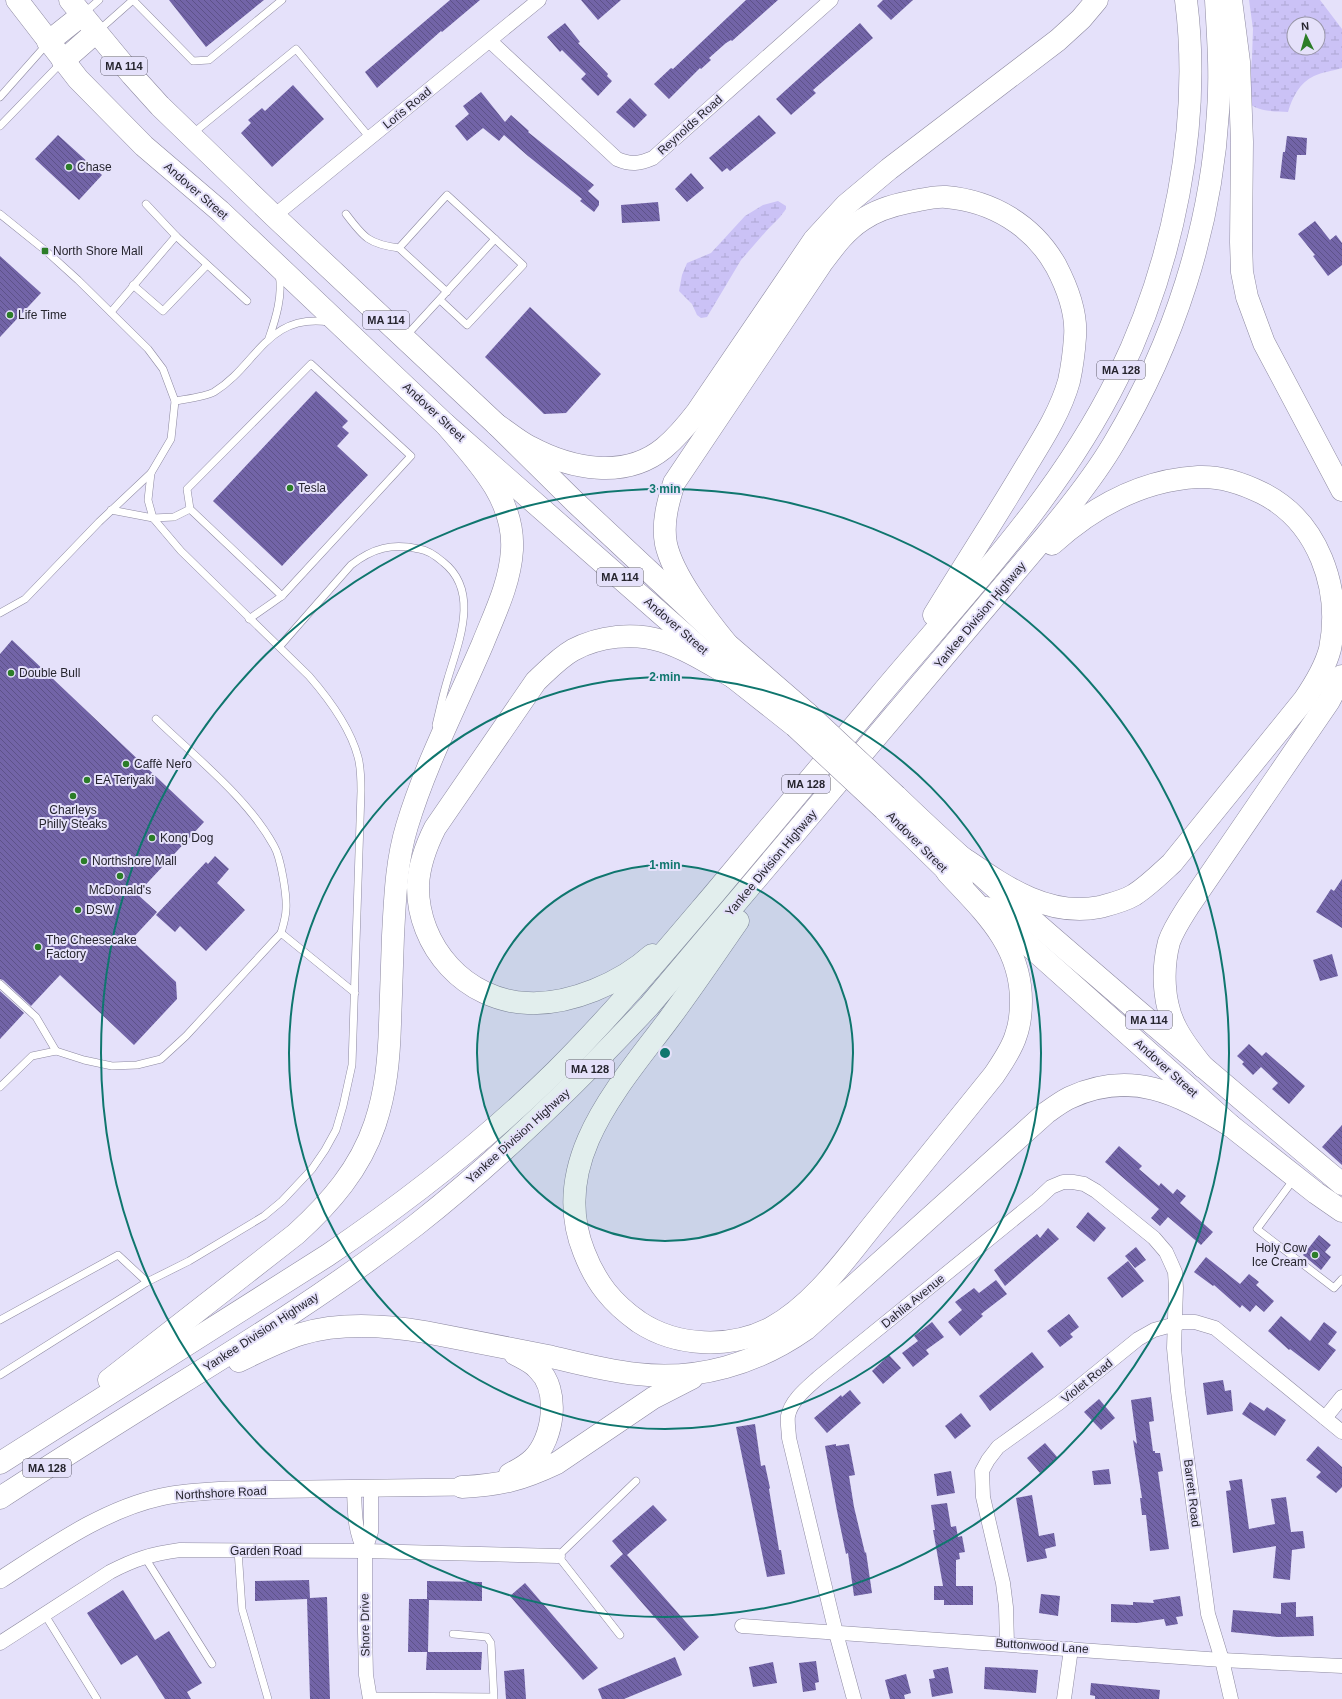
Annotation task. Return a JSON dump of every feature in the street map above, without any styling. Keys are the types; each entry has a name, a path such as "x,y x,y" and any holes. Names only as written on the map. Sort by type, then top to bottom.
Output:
{"highway":[{"name":"Andover Street","path":"16,0 78,79 123,126 248,237 446,425 733,676 802,720"},
{"path":"497,425 529,447 555,459 580,466 601,469 624,466 646,459 664,449 682,432 697,412 814,240 846,205 889,169 1058,40 1081,19 1097,0"},
{"name":"Yankee Division Highway","path":"3,1461 328,1255 378,1221 449,1166 512,1112 555,1072 632,991 992,563 1062,474 1093,425 1119,375 1143,320 1163,260 1176,207 1185,153 1190,85 1186,0"},
{"name":"Yankee Division Highway","path":"0,1498 321,1294 416,1225 505,1150 590,1069 649,1006 993,600 1082,491 1114,444 1142,393 1166,341 1186,285 1201,230 1212,172 1218,112 1220,54 1216,0"},
{"path":"1232,0 1239,69 1242,142 1242,272 1247,297 1264,343 1342,490"},
{"name":"Andover Street","path":"76,8 137,81 191,135 274,216 497,425 575,502 727,644 802,720 890,802 952,863 1231,1126 1342,1212"},
{"path":"48,42 76,8"},
{"path":"63,61 96,32"},
{"path":"727,644 704,615 688,590 674,564 666,544 665,524 668,503 674,483 821,264 847,233 862,219 902,203 945,197 986,205 1012,218 1023,226 1037,240 1051,259 1068,293 1073,313 1075,335 1073,358 1069,382 1060,406 1047,432 1010,495 896,676"},
{"path":"248,237 274,216"},
{"path":"3,1461 296,1234 345,1183 368,1144 386,1082 395,901 401,849 426,772 498,606 508,577 512,550 511,529 503,503 493,482 477,460 446,425"},
{"path":"952,863 1002,884 1026,898 1048,905 1070,909 1089,909 1111,904 1133,896 1153,881 1172,863 1316,684 1330,648 1336,607 1328,568 1323,556 1310,534 1284,506 1251,488 1236,482 1217,478 1198,477 1160,482 1140,488 1104,505 1083,518 1062,535 993,600"},
{"path":"715,892 671,938 648,959 627,973 590,992 576,997 547,1003 527,1003 506,1000 484,993 466,982 450,969 438,954 422,921 418,884 426,846 435,828 536,681 554,663 573,650 595,641 617,637 640,637 662,641 733,676"},
{"path":"1203,1067 1174,1026 1168,1005 1165,985 1165,964 1170,941 1188,907 1329,701 1342,676"},
{"path":"791,839 758,891 683,1000 612,1097 595,1124 577,1168 575,1218 579,1239 590,1267 604,1290 622,1310 644,1325 664,1335 685,1340 707,1343 748,1337 770,1328 790,1316 807,1302 843,1262 882,1214 994,1075 1006,1056 1016,1035 1021,1015 1019,974 1014,958 952,863"},
{"name":"Andover Street","path":"952,863 1203,1067 1342,1184"},
{"path":"95,1437 244,1358 280,1342 315,1331 361,1326 381,1326 425,1332 637,1374 679,1376 704,1372 747,1361 784,1344 806,1329 1046,1113 1068,1099 1089,1090 1130,1084 1156,1089 1177,1096 1200,1106 1231,1126"},
{"path":"462,1487 496,1481 521,1468 534,1458 543,1445 549,1429 553,1399 548,1383 538,1369 522,1358 497,1346"},
{"path":"462,1487 493,1485 517,1480 537,1473 557,1463 667,1389 704,1372"}],"street":[{"name":"Loris Road","path":"274,216 539,0"},
{"name":"Reynolds Road","path":"490,41 617,159 628,164 640,164 653,158 831,0"},
{"name":"Dahlia Avenue","path":"854,1699 836,1632 789,1438 788,1416 792,1405 819,1376 1037,1200 1051,1187 1063,1182 1084,1184 1096,1191 1154,1238 1166,1252 1175,1272 1175,1324"},
{"name":"Violet Road","path":"1007,1644 1006,1607 1003,1583 983,1497 982,1471 998,1447 1059,1403 1138,1339 1154,1330 1175,1324 1195,1322 1215,1328 1342,1432"},
{"name":"Barrett Road","path":"1175,1324 1174,1348 1178,1391 1208,1614 1222,1660 1231,1699"},
{"path":"1325,1418 1342,1397"},
{"name":"Northshore Road","path":"0,1580 86,1527 121,1510 161,1497 205,1491 462,1487"},
{"name":"Shore Drive","path":"363,1489 356,1528 358,1538 365,1551 366,1676 370,1698"},
{"name":"Garden Road","path":"0,1643 110,1572 144,1556 155,1553 180,1550 238,1550 365,1551 558,1556"},
{"name":"Buttonwood Lane","path":"742,1626 1222,1660 1342,1666"},
{"path":"1064,1699 1071,1649"}],"lane":[{"path":"76,8 99,0"},
{"path":"96,32 133,0 193,61 209,60 282,0"},
{"path":"0,97 48,42"},
{"path":"191,135 296,49 370,138"},
{"path":"0,126 63,61"},
{"path":"399,248 446,195 522,264 467,325 440,300"},
{"path":"146,204 176,236 247,301"},
{"path":"0,214 46,251 148,349 163,369 175,401 171,439 151,473 111,510 25,599 0,613"},
{"path":"346,214 361,235 381,245 399,248 447,292"},
{"path":"111,312 176,236"},
{"path":"405,338 495,239"},
{"path":"269,338 279,302 280,289 276,264"},
{"path":"133,286 163,311 207,265"},
{"path":"175,401 212,393 231,380 269,338 278,332 299,323 322,321 342,326"},
{"path":"249,618 282,596 411,456 311,364 186,489 190,509 282,596"},
{"path":"0,1375 147,1282 189,1261 264,1216 282,1201 312,1169 336,1130 352,1065 361,790 359,758 354,744 337,712 309,676 182,551 153,518 148,500 151,473"},
{"path":"111,510 153,518 174,517 190,509"},
{"path":"280,646 351,565 363,556 376,550 406,546 422,549 436,556 445,563 454,573 460,586 464,600 464,615 461,633 444,690 426,772"},
{"path":"0,1087 32,1056 56,1051 84,1060 112,1066 136,1065 161,1059 186,1036 281,933 286,909 284,884 275,847 250,811 219,778 156,719"},
{"path":"281,933 355,992"},
{"path":"0,984 36,1016 56,1051"},
{"path":"1295,1176 1257,1229 1334,1288 1342,1279"},
{"path":"0,1320 118,1255 147,1282"},
{"path":"620,1635 558,1556 636,1481"},
{"path":"238,1550 242,1609 268,1699"},
{"path":"144,1556 212,1664"},
{"path":"45,1614 97,1699"},
{"path":"370,1698 493,1698 491,1643 487,1637 453,1634"}],"green space":[{"path":"1249,0 1320,0 1342,29 1342,68 1317,75 1305,82 1294,96 1288,112 1256,108 1248,102 1253,29"},
{"path":"778,201 786,206 786,209 741,260 707,317 701,318 697,315 692,304 679,291 682,275 687,263 711,253 745,216 763,205"}],"building":[{"path":"169,0 264,0 206,47"},
{"path":"450,0 480,0 442,32 441,31 377,88 365,72"},
{"path":"581,0 621,0 598,20"},
{"path":"746,0 778,0 732,41 731,40 726,43 709,58 711,60 701,69 700,68 669,99 654,84 671,68 673,69"},
{"path":"883,0 913,0 891,20 877,6"},
{"path":"565,23 580,42 578,43 608,74 607,76 612,81 598,96 581,79 586,74 562,50 560,52 547,37"},
{"path":"860,23 873,38 813,90 816,93 791,115 776,99"},
{"path":"293,85 324,119 272,167 241,133 251,123 248,120 262,108 265,111"},
{"path":"481,92 505,122 511,115 529,131 528,132 594,185 588,191 599,201 599,205 594,212 580,201 582,199 504,135 499,141 483,128 467,141 455,126 469,114 463,106"},
{"path":"630,98 647,115 634,128 616,112"},
{"path":"759,115 776,133 730,171 727,168 722,172 709,158"},
{"name":"Chase","path":"58,135 102,175 79,200 35,159"},
{"path":"1287,136 1307,138 1306,155 1297,155 1295,180 1280,178 1283,152 1285,152"},
{"path":"691,173 704,188 687,202 675,189"},
{"path":"658,202 660,221 622,223 621,205"},
{"path":"1315,221 1330,240 1336,235 1342,243 1342,265 1328,276 1313,256 1315,255 1298,234"},
{"name":"Life Time","path":"0,256 41,293 0,337"},
{"path":"530,307 601,374 566,413 544,414 485,357"},
{"name":"Tesla","path":"316,391 348,421 342,427 349,433 337,446 368,475 282,566 213,501"},
{"name":"Northshore Mall","path":"12,640 204,822 137,894 157,912 131,940 176,982 177,999 134,1045 60,975 31,1006 3,980 0,979 0,654"},
{"path":"215,856 229,869 217,883 245,910 206,951 180,926 175,932 156,915 206,862 208,864"},
{"path":"1342,879 1342,928 1316,912 1331,889 1334,891"},
{"path":"1332,954 1338,976 1320,981 1313,960"},
{"path":"0,991 24,1013 0,1039"},
{"path":"1249,1044 1262,1056 1266,1052 1305,1086 1289,1104 1272,1089 1278,1083 1261,1067 1253,1075 1242,1064 1244,1062 1237,1056"},
{"path":"1342,1125 1342,1165 1322,1147"},
{"path":"1119,1146 1142,1166 1139,1169 1159,1186 1161,1183 1173,1194 1177,1189 1186,1196 1180,1203 1213,1232 1201,1245 1168,1217 1160,1226 1151,1218 1159,1209 1105,1162"},
{"path":"1088,1212 1106,1228 1094,1242 1076,1227"},
{"path":"1048,1228 1059,1239 1005,1286 994,1270 1037,1234 1040,1238"},
{"name":"Holy Cow Ice Cream","path":"1319,1235 1331,1245 1325,1252 1331,1257 1321,1270 1303,1255"},
{"path":"1136,1247 1146,1260 1135,1268 1125,1256"},
{"path":"1206,1257 1240,1284 1249,1274 1259,1282 1256,1285 1274,1301 1264,1312 1256,1305 1250,1312 1242,1305 1240,1308 1214,1285 1213,1286 1194,1272"},
{"path":"1128,1261 1144,1281 1122,1298 1107,1278"},
{"path":"996,1280 1007,1294 981,1314 983,1316 960,1336 948,1322 962,1310 955,1302 974,1288 979,1293"},
{"path":"1069,1314 1079,1327 1070,1334 1073,1337 1060,1347 1047,1331"},
{"path":"1281,1316 1310,1341 1324,1322 1337,1332 1328,1344 1336,1350 1319,1371 1290,1349 1289,1350 1268,1331"},
{"path":"932,1322 944,1337 926,1350 929,1354 913,1367 902,1353 918,1341 914,1336"},
{"path":"1032,1352 1044,1367 990,1411 979,1396"},
{"path":"889,1355 901,1368 883,1384 872,1371"},
{"path":"1223,1380 1225,1391 1231,1390 1233,1411 1207,1415 1203,1383"},
{"path":"850,1390 861,1403 827,1433 814,1418 841,1395 842,1397"},
{"path":"1151,1397 1154,1421 1149,1422 1153,1451 1155,1451 1155,1453 1160,1453 1163,1471 1158,1472 1169,1549 1150,1551 1146,1515 1142,1515 1140,1498 1142,1498 1133,1440 1137,1444 1131,1400"},
{"path":"1099,1399 1115,1418 1101,1430 1084,1412"},
{"path":"1250,1402 1264,1411 1267,1407 1286,1420 1275,1436 1242,1414"},
{"path":"961,1413 971,1426 955,1439 945,1426"},
{"path":"755,1424 761,1466 765,1465 779,1550 781,1550 785,1574 767,1577 736,1427"},
{"path":"1045,1443 1058,1458 1040,1473 1027,1458"},
{"path":"836,1444 836,1446 849,1444 855,1475 849,1476 854,1507 865,1553 866,1552 872,1593 854,1596 848,1553 846,1554 825,1446"},
{"path":"1318,1446 1342,1467 1342,1487 1336,1493 1316,1477 1321,1472 1306,1460"},
{"path":"1109,1469 1111,1484 1094,1485 1092,1471"},
{"path":"951,1471 955,1493 937,1496 934,1474"},
{"path":"1242,1479 1249,1529 1275,1524 1271,1499 1286,1497 1291,1532 1303,1531 1305,1548 1292,1550 1290,1580 1273,1578 1276,1546 1233,1553 1226,1491 1231,1490 1229,1481"},
{"path":"1032,1495 1039,1536 1054,1533 1056,1546 1045,1549 1047,1558 1027,1562 1016,1498"},
{"path":"947,1503 951,1527 956,1526 958,1537 962,1536 965,1552 959,1553 960,1559 956,1560 956,1586 973,1586 973,1605 944,1605 944,1600 934,1600 934,1586 943,1586 933,1530 935,1530 931,1505"},
{"path":"653,1505 667,1520 627,1555 699,1637 684,1651 610,1566 623,1554 612,1541"},
{"path":"309,1580 310,1598 327,1597 330,1699 310,1699 307,1599 255,1601 255,1581"},
{"path":"427,1581 482,1582 482,1601 429,1600 428,1652 482,1652 481,1670 426,1670 427,1652 408,1652 409,1599 427,1599"},
{"path":"525,1583 598,1668 583,1680 510,1596"},
{"path":"123,1590 155,1640 169,1631 202,1683 187,1692 191,1699 165,1699 137,1655 121,1665 87,1613"},
{"path":"1041,1594 1060,1596 1058,1616 1039,1613"},
{"path":"1180,1596 1183,1616 1176,1617 1178,1624 1166,1626 1164,1619 1137,1623 1111,1622 1111,1604 1133,1605 1133,1602 1154,1603 1153,1600"},
{"path":"1296,1602 1296,1617 1313,1616 1314,1636 1278,1637 1231,1632 1233,1610 1281,1614 1281,1603"},
{"path":"675,1657 682,1675 624,1699 602,1699 598,1689"},
{"path":"816,1661 819,1682 815,1683 816,1690 803,1692 799,1663"},
{"path":"773,1662 777,1683 753,1687 749,1667"},
{"path":"948,1667 953,1693 932,1697 929,1679 935,1678 933,1670"},
{"path":"985,1667 1038,1670 1036,1693 984,1689"},
{"path":"524,1669 526,1699 506,1699 504,1671"},
{"path":"906,1674 911,1693 904,1695 905,1699 890,1699 885,1680"},
{"path":"1091,1683 1160,1690 1159,1699 1095,1699 1095,1696 1090,1695"}],"place":[{"name":"Chase","path":"69,167"},
{"name":"North Shore Mall","path":"45,251"},
{"name":"Life Time","path":"10,315"},
{"name":"Tesla","path":"290,488"},
{"name":"Double Bull","path":"11,673"},
{"name":"Caffè Nero","path":"126,764"},
{"name":"EA Teriyaki","path":"87,780"},
{"name":"Charleys Philly Steaks","path":"73,796"},
{"name":"Kong Dog","path":"152,838"},
{"name":"Northshore Mall","path":"84,861"},
{"name":"McDonald's","path":"120,876"},
{"name":"DSW","path":"78,910"},
{"name":"The Cheesecake Factory","path":"38,947"},
{"name":"Holy Cow Ice Cream","path":"1315,1255"}]}
